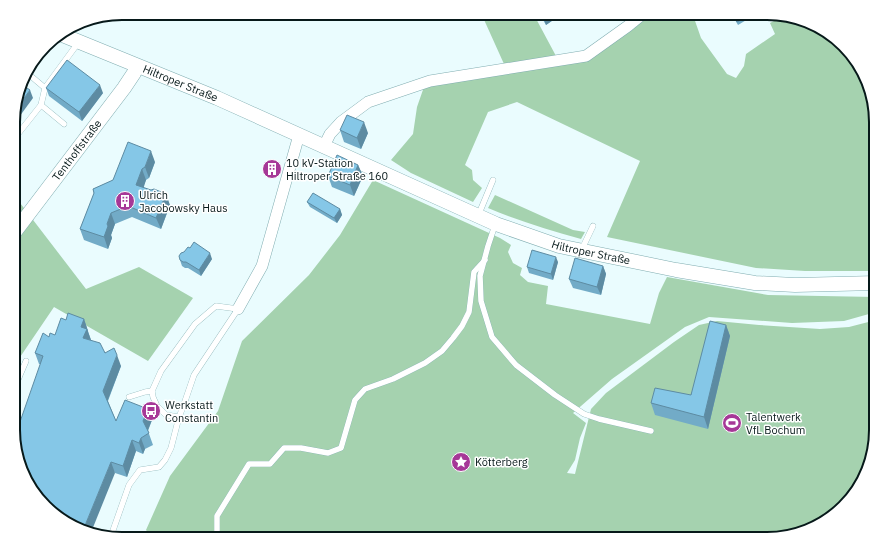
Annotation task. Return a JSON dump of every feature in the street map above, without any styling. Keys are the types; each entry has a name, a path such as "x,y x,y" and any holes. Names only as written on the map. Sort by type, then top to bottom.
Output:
{"street":[{"path":"324,146 330,134 341,122 368,102 430,81 586,56 635,20"},
{"name":"Hiltroper Straße","path":"66,37 217,98 477,216 559,246 676,270 755,283 795,285 869,283"},
{"name":"Tenthoffstraße","path":"20,225 124,88 137,66"},
{"path":"238,309 262,266 298,136"}],"lane":[{"path":"20,131 41,105 45,88 79,43"},
{"path":"31,76 45,88"},
{"path":"41,105 64,124"},
{"path":"477,216 493,180"},
{"path":"496,224 480,276 481,301 492,337 516,365 555,395 584,414 599,420 650,431"},
{"path":"582,251 594,226"},
{"path":"217,532 217,516 249,464 270,464 284,448 301,448 328,453 341,448 355,400 365,389 406,374 442,351 462,326 468,312 474,272 485,260"},
{"path":"113,531 129,485 140,470 159,467 165,460 171,448 179,417 194,375 238,309 216,306 195,324 161,371 152,392 153,397 157,406 166,415 179,417"},
{"path":"20,375 26,361"},
{"path":"129,397 145,392 152,392"}],"green space":[{"path":"484,20 537,20 556,56 589,57 644,20 695,20 701,38 727,74 736,78 744,66 746,54 775,34 770,23 775,21 793,23 823,37 844,55 852,66 864,89 867,102 869,116 869,271 805,271 756,268 607,237 640,161 517,102 488,112 465,165 472,170 473,180 482,188 473,202 411,173 391,160 413,134 417,107 425,84 504,64"},
{"path":"373,180 500,238 511,245 508,252 513,263 522,268 520,275 528,282 548,286 546,304 650,324 659,293 667,277 768,295 869,297 869,314 844,321 792,323 709,317 685,327 612,379 573,413 586,423 580,438 575,460 567,473 575,474 591,409 606,393 699,325 717,321 820,329 849,327 869,322 869,436 864,463 852,486 834,507 818,518 800,527 773,532 148,532 146,530 170,476 218,411 242,341 309,275 340,235"},
{"path":"495,195 573,230 585,232 581,239 545,229 499,213 488,208"},
{"path":"20,203 86,289 139,267 193,298 148,361 54,307 20,357"}],"building":[{"path":"67,60 100,85 79,112 46,88"},
{"path":"26,87 30,90 22,101"},
{"path":"347,115 364,122 357,138 340,130"},
{"name":"Ulrich Jacobowsky Haus","path":"128,142 151,151 136,185 151,190 154,189 166,194 156,218 128,206 111,213 104,237 80,229 94,193 93,189 113,180"},
{"path":"337,155 358,165 350,185 328,176"},
{"path":"313,193 340,209 334,218 307,202"},
{"path":"194,242 210,253 199,270 180,260 179,256 188,247 190,248"},
{"path":"532,250 556,257 551,274 527,267"},
{"path":"575,258 603,266 597,287 569,279"},
{"path":"68,313 84,319 81,327 87,329 83,338 100,343 105,353 114,348 117,355 103,391 116,421 125,400 148,409 143,421 149,433 141,438 139,443 132,440 123,466 111,462 85,525 60,511 45,497 28,469 23,456 21,443 20,422 43,356 35,353 43,333 49,337 50,333 55,335 61,318 66,320"},
{"path":"710,321 726,325 704,417 651,403 655,388 691,395"}],"place":[{"name":"10 kV-Station Hiltroper Straße 160","path":"272,169"},
{"name":"Ulrich Jacobowsky Haus","path":"125,201"},
{"name":"Werkstatt Constantin","path":"151,411"},
{"name":"Talentwerk VfL Bochum","path":"732,423"},
{"name":"Kötterberg","path":"461,462"}]}
